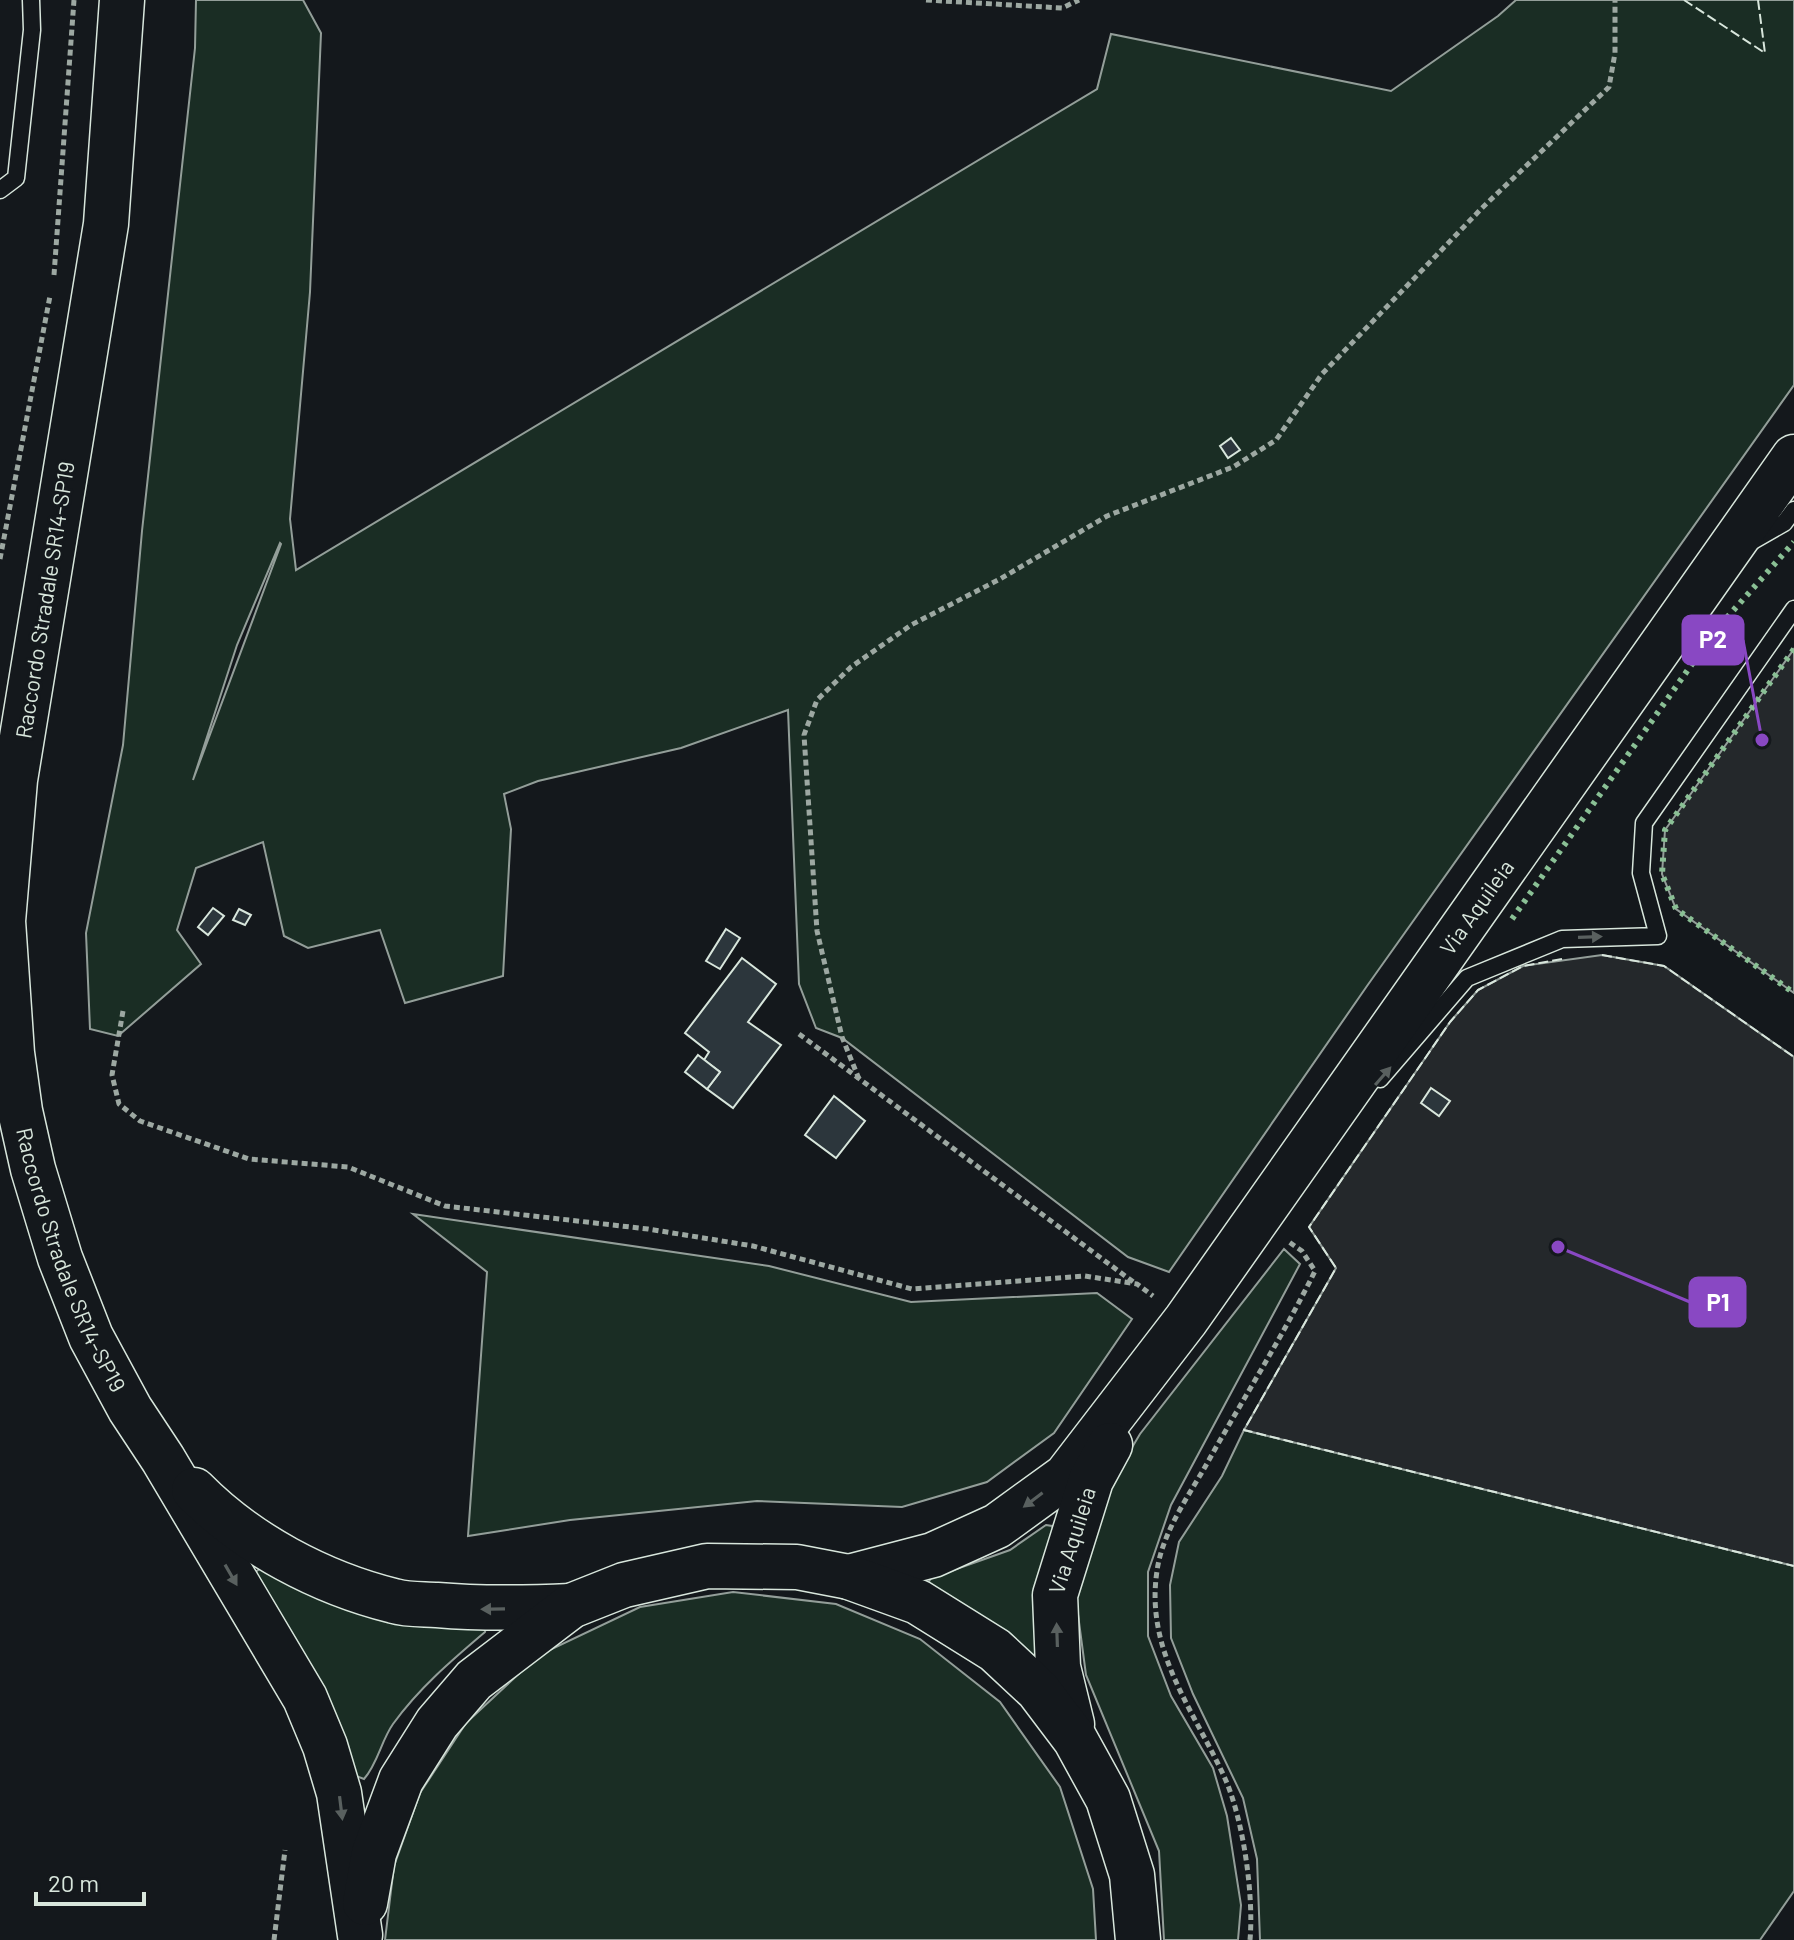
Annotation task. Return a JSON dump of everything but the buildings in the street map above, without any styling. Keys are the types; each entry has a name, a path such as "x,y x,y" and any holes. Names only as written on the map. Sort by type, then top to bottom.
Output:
{"main road":[{"name":"Raccordo Stradale SR14-SP19","path":"122,0 106,224 15,780 3,921 12,1053 20,1111 33,1169 60,1258 91,1337 130,1409 305,1698 325,1746 339,1793 360,1938"},
{"name":"Via Aquileia","path":"849,1577 933,1555 997,1526 1066,1476 1186,1320 1794,457"},
{"name":"Via Aquileia","path":"1075,1739 1058,1667 1055,1595 1091,1480 1158,1359"},
{"name":"Raccordo Stradale SR14-SP19","path":"163,1459 215,1511 272,1552 318,1574 396,1602 483,1609 571,1606"},
{"path":"360,1938 374,1853 401,1780 437,1723 474,1680 571,1606 624,1585 707,1566 797,1567 849,1577 918,1602 995,1650 1038,1690 1075,1739 1108,1799 1132,1875 1138,1940"}],"lane":[{"path":"0,190 16,178 32,30 31,0"},
{"path":"1723,558 1784,523 1794,510"},
{"path":"1257,1218 1467,978 1562,939 1658,936 1641,873 1644,823 1794,609"}],"path":[{"path":"0,559 54,275 74,0"},
{"path":"926,0 1062,8 1079,0"},
{"path":"859,1079 842,1037 817,931 804,735 817,700 851,667 911,625 1000,579 1107,516 1233,467 1276,440 1322,374 1482,208 1609,87 1615,53 1615,0"},
{"path":"123,1011 112,1075 119,1104 140,1121 249,1159 348,1167 445,1206 648,1229 753,1246 912,1289 1085,1276 1137,1284"},
{"path":"799,1034 1186,1320"},
{"path":"1250,1940 1249,1883 1238,1823 1224,1776 1199,1731 1165,1657 1155,1608 1157,1569 1182,1507 1315,1271 1302,1251 1257,1218"},
{"path":"274,1940 285,1850"}],"green space":[{"path":"196,0 303,0 321,33 310,292 290,519 296,570 1097,89 1111,34 1391,91 1516,0 1794,0 1794,385 1367,986 1169,1272 1128,1257 842,1038 816,1028 799,984 788,710 681,748 538,781 504,794 511,829 503,976 405,1003 380,930 308,948 284,936 263,842 196,868 177,930 201,964 118,1036 90,1029 86,933 123,745 142,531 195,48","holes":["281,544 193,780 237,645"]},
{"path":"413,1214 769,1266 911,1302 1097,1293 1132,1319 1054,1433 987,1482 902,1507 757,1501 570,1520 468,1536 487,1272"},
{"path":"1284,1249 1300,1264 1171,1505 1148,1572 1148,1636 1171,1696 1213,1768 1227,1816 1241,1905 1238,1940 1164,1940 1159,1851 1086,1675 1075,1592 1096,1508 1140,1434"},
{"path":"1244,1430 1794,1566 1794,1891 1760,1940 1260,1940 1257,1859 1243,1798 1193,1694 1171,1638 1170,1585 1179,1542 1222,1476"},
{"path":"1046,1525 1052,1526 1056,1535 1046,1646 1035,1661 926,1587 931,1578 1010,1550"},
{"path":"261,1568 486,1627 485,1632 436,1675 403,1711 364,1779 356,1776 339,1722 254,1573"},
{"path":"733,1592 836,1604 920,1639 1000,1702 1060,1787 1093,1889 1096,1940 385,1940 394,1866 420,1793 466,1723 539,1655 640,1607"}],"shaded area":[{"path":"1794,649 1794,993 1676,909 1662,874 1665,830"},
{"path":"1602,955 1664,966 1794,1057 1794,1566 1244,1430 1336,1268 1309,1227 1450,1022 1478,990 1523,966"}],"hedge":[{"path":"1512,919 1716,630 1794,542"},
{"path":"1794,649 1665,830 1662,874 1676,909 1794,993"}],"fence":[{"path":"1684,0 1765,53"},
{"path":"1758,0 1765,53"},
{"path":"1602,955 1664,966 1794,1057"},
{"path":"1562,959 1523,966 1478,990 1450,1022 1309,1227 1336,1268 1244,1430 1794,1566"}],"place":[{"name":"P2","path":"1762,740"},
{"name":"P1","path":"1558,1247"}]}
